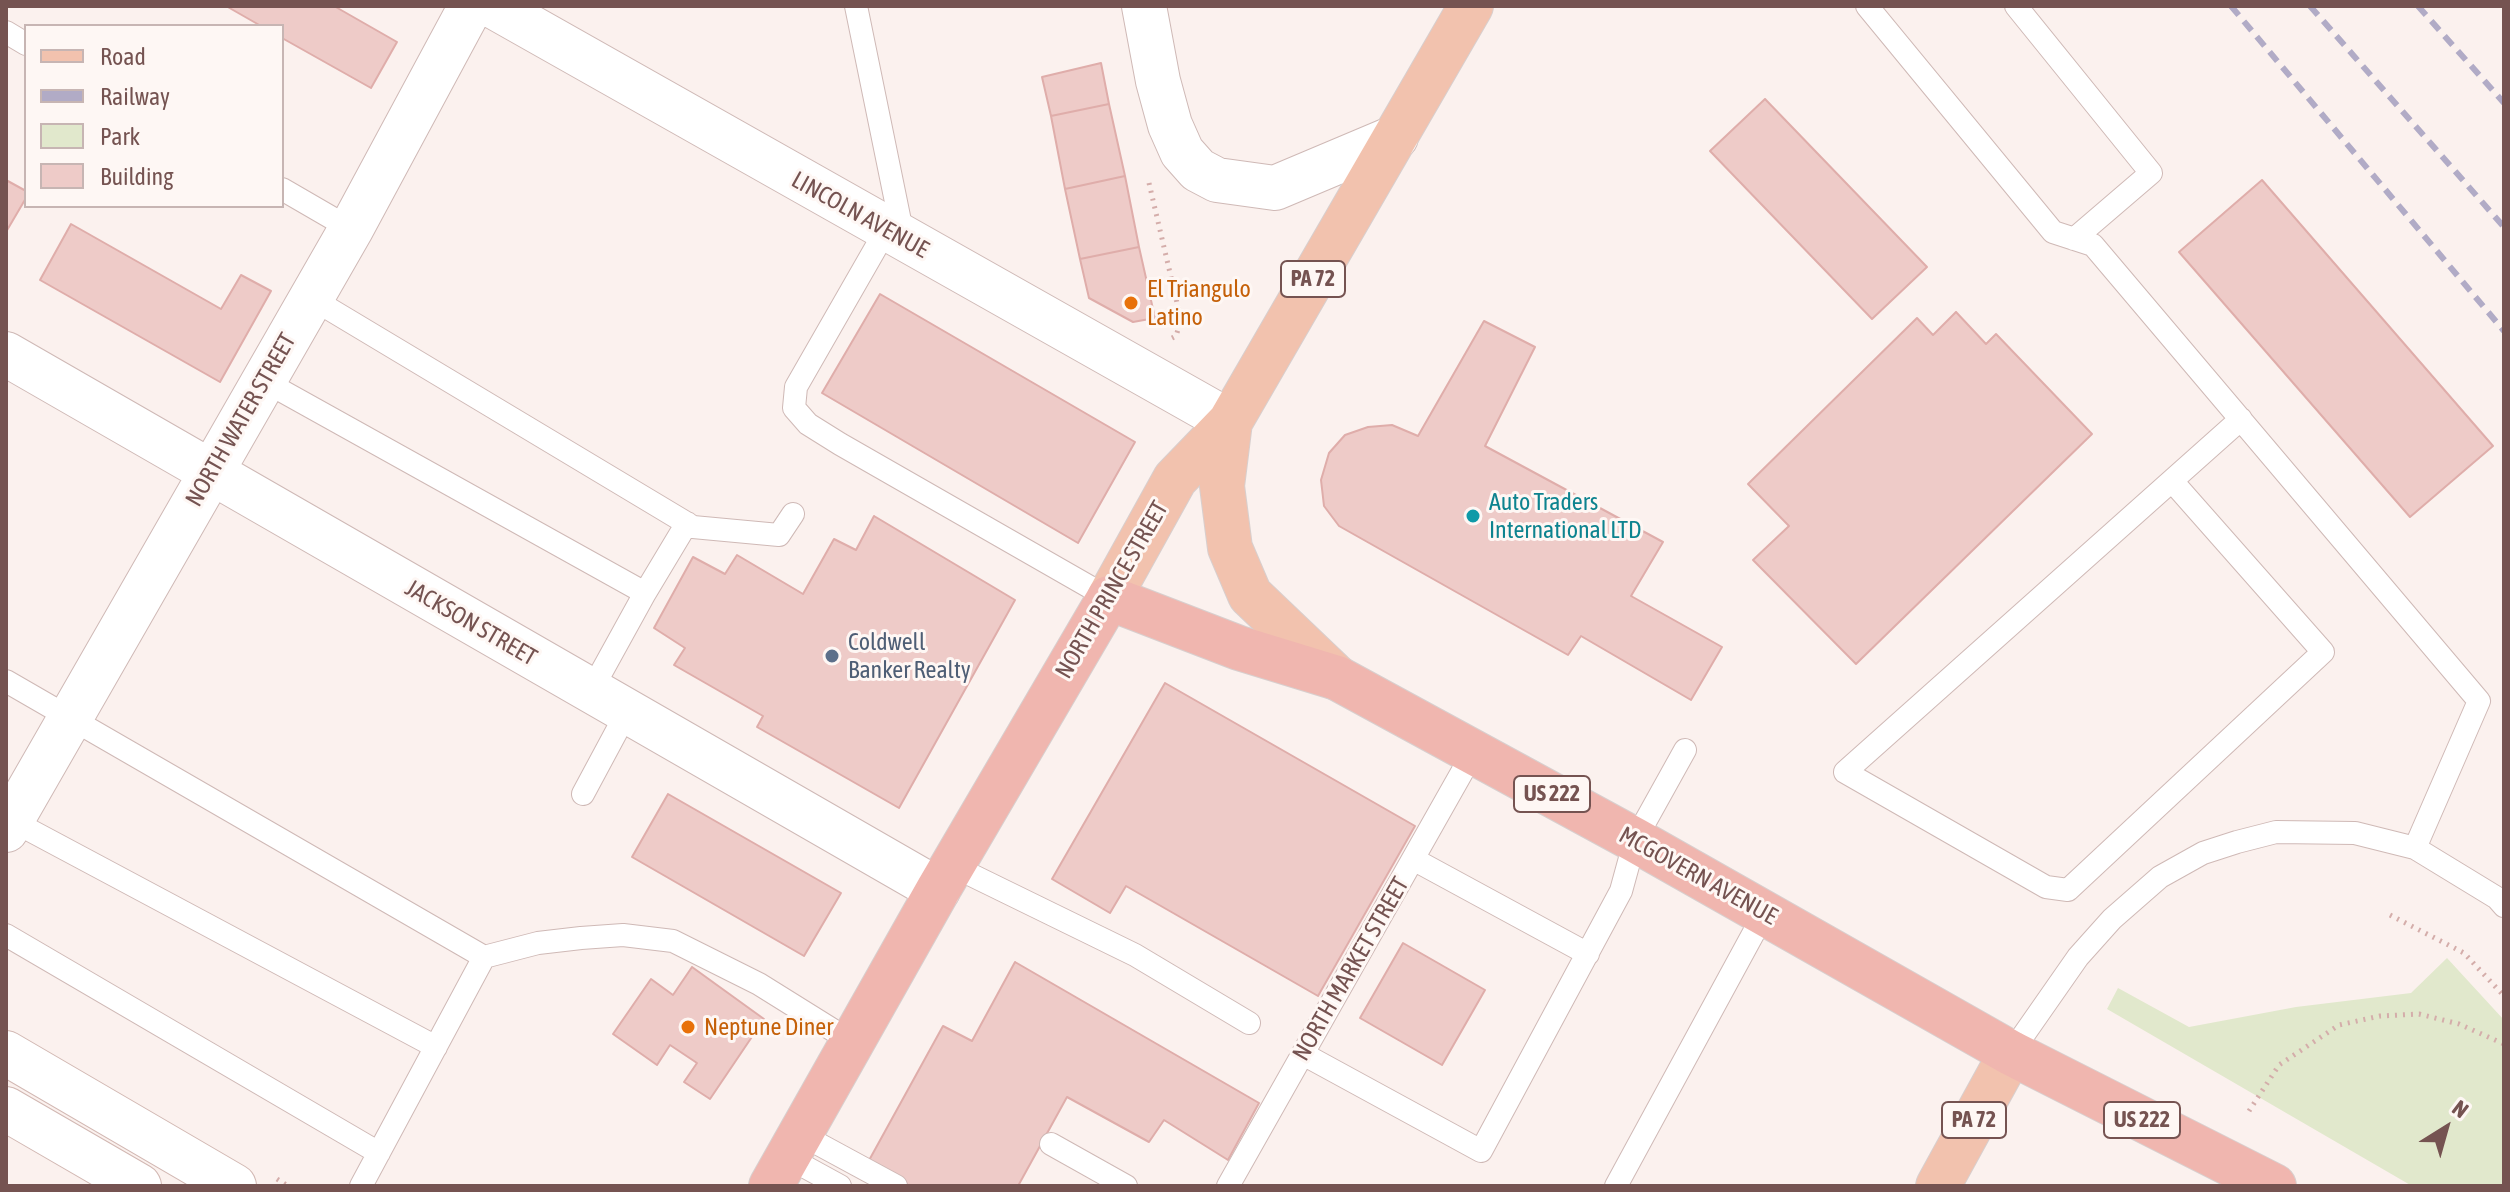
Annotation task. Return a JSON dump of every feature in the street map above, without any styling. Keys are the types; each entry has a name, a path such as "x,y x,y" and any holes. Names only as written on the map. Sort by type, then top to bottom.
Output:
{"highway":[{"name":"MCGOVERN AVENUE","path":"1109,598 1202,636 1337,678 1765,912 2011,1053 2274,1186"},
{"name":"NORTH PRINCE STREET","path":"786,1159 945,878 1109,598"}],"main road":[{"name":"NORTH PRINCE STREET","path":"1109,598 1175,479 1230,422 1471,6"},
{"name":"PA 72","path":"1230,422 1222,486 1230,548 1250,595 1337,678"},
{"name":"PA 72","path":"1938,1186 2011,1053"}],"street":[{"name":"NORTH WATER STREET","path":"8,823 351,229 471,6"},
{"name":"LINCOLN AVENUE","path":"493,6 1230,422"},
{"path":"1144,6 1170,125 1182,152 1198,170 1217,180 1275,188 1396,137"},
{"name":"JACKSON STREET","path":"6,354 609,702 945,878"},
{"path":"6,1053 234,1186"},
{"path":"6,1109 139,1186"}],"lane":[{"path":"856,6 895,235 796,387 794,408 808,424 840,444 1109,598"},
{"path":"1867,6 2053,232 2093,245 2479,701 2415,848"},
{"path":"2016,6 2151,173 2074,239"},
{"path":"6,32 24,43"},
{"path":"284,190 351,229"},
{"path":"311,298 693,527 779,535 793,514"},
{"path":"264,381 645,593"},
{"path":"2172,481 2323,652 2068,890 2046,887 1845,772 2241,419"},
{"path":"583,794 645,593 687,523"},
{"path":"6,681 484,957 538,943 581,938 623,935 673,941 759,984 852,1042"},
{"path":"1303,1054 1481,1151 1621,891 1635,840 1685,750"},
{"name":"NORTH MARKET STREET","path":"1229,1186 1474,751"},
{"path":"8,823 436,1047"},
{"path":"2011,1053 2078,957 2112,919 2160,877 2203,853 2276,832 2355,833 2415,848 2497,898 2504,906"},
{"path":"1413,859 1588,954"},
{"path":"945,878 1135,955 1249,1023"},
{"path":"1616,1186 1765,912"},
{"path":"6,935 379,1153"},
{"path":"361,1186 484,957"},
{"path":"1051,1144 1126,1186"},
{"path":"786,1159 840,1186"},
{"path":"786,1159 896,1186"}],"path":[{"path":"1148,176 1181,320 1176,336 1165,343"},
{"path":"2390,915 2464,953 2504,996"},
{"path":"2249,1111 2279,1065 2339,1025 2380,1016 2419,1014 2459,1024 2504,1044"}],"green space":[{"path":"2447,958 2504,1020 2504,1186 2412,1186 2107,1009 2118,988 2189,1027 2296,1007 2411,993"}],"building":[{"path":"226,6 334,6 397,42 371,88 284,39 284,24 258,24"},
{"path":"1101,63 1109,104 1051,116 1042,77"},
{"path":"1765,99 1927,267 1872,319 1710,151"},
{"path":"1109,104 1125,176 1065,189 1051,116"},
{"path":"1125,176 1139,247 1080,259 1065,189"},
{"path":"6,180 24,190 24,201 6,232"},
{"path":"2262,180 2493,446 2410,517 2179,252"},
{"path":"71,224 221,309 241,275 271,291 220,382 40,280"},
{"path":"1139,247 1155,318 1133,322 1089,298 1080,259"},
{"path":"880,294 1135,442 1078,543 822,393"},
{"path":"1956,312 1986,344 1996,334 2092,434 1856,664 1753,560 1789,526 1748,484 1917,318 1933,335"},
{"name":"Auto Traders International LTD","path":"1484,321 1535,347 1485,446 1663,542 1631,596 1722,647 1691,700 1581,636 1568,655 1339,526 1324,506 1321,480 1329,453 1345,435 1368,427 1392,425 1418,436"},
{"name":"Coldwell Banker Realty","path":"874,516 1015,600 899,808 757,727 763,716 674,665 685,648 654,628 693,557 725,574 737,555 803,594 834,539 856,550"},
{"path":"1165,683 1415,826 1318,996 1126,886 1110,913 1052,879"},
{"path":"668,794 841,893 804,956 632,857"},
{"path":"1403,943 1485,990 1442,1065 1360,1018"},
{"path":"1015,962 1259,1103 1228,1160 1164,1120 1149,1142 1067,1097 1018,1186 906,1186 867,1164 943,1026 972,1041"},
{"name":"Neptune Diner","path":"692,967 764,1019 710,1099 684,1082 697,1063 670,1045 657,1065 613,1034 651,979 673,995"}],"railway":[{"path":"2231,6 2504,331"},
{"path":"2310,6 2504,227"},
{"path":"2418,6 2504,103"}],"place":[{"name":"El Triangulo Latino","path":"1131,303"},
{"name":"Auto Traders International LTD","path":"1473,516"},
{"name":"Coldwell Banker Realty","path":"832,656"},
{"name":"Neptune Diner","path":"688,1027"}]}
